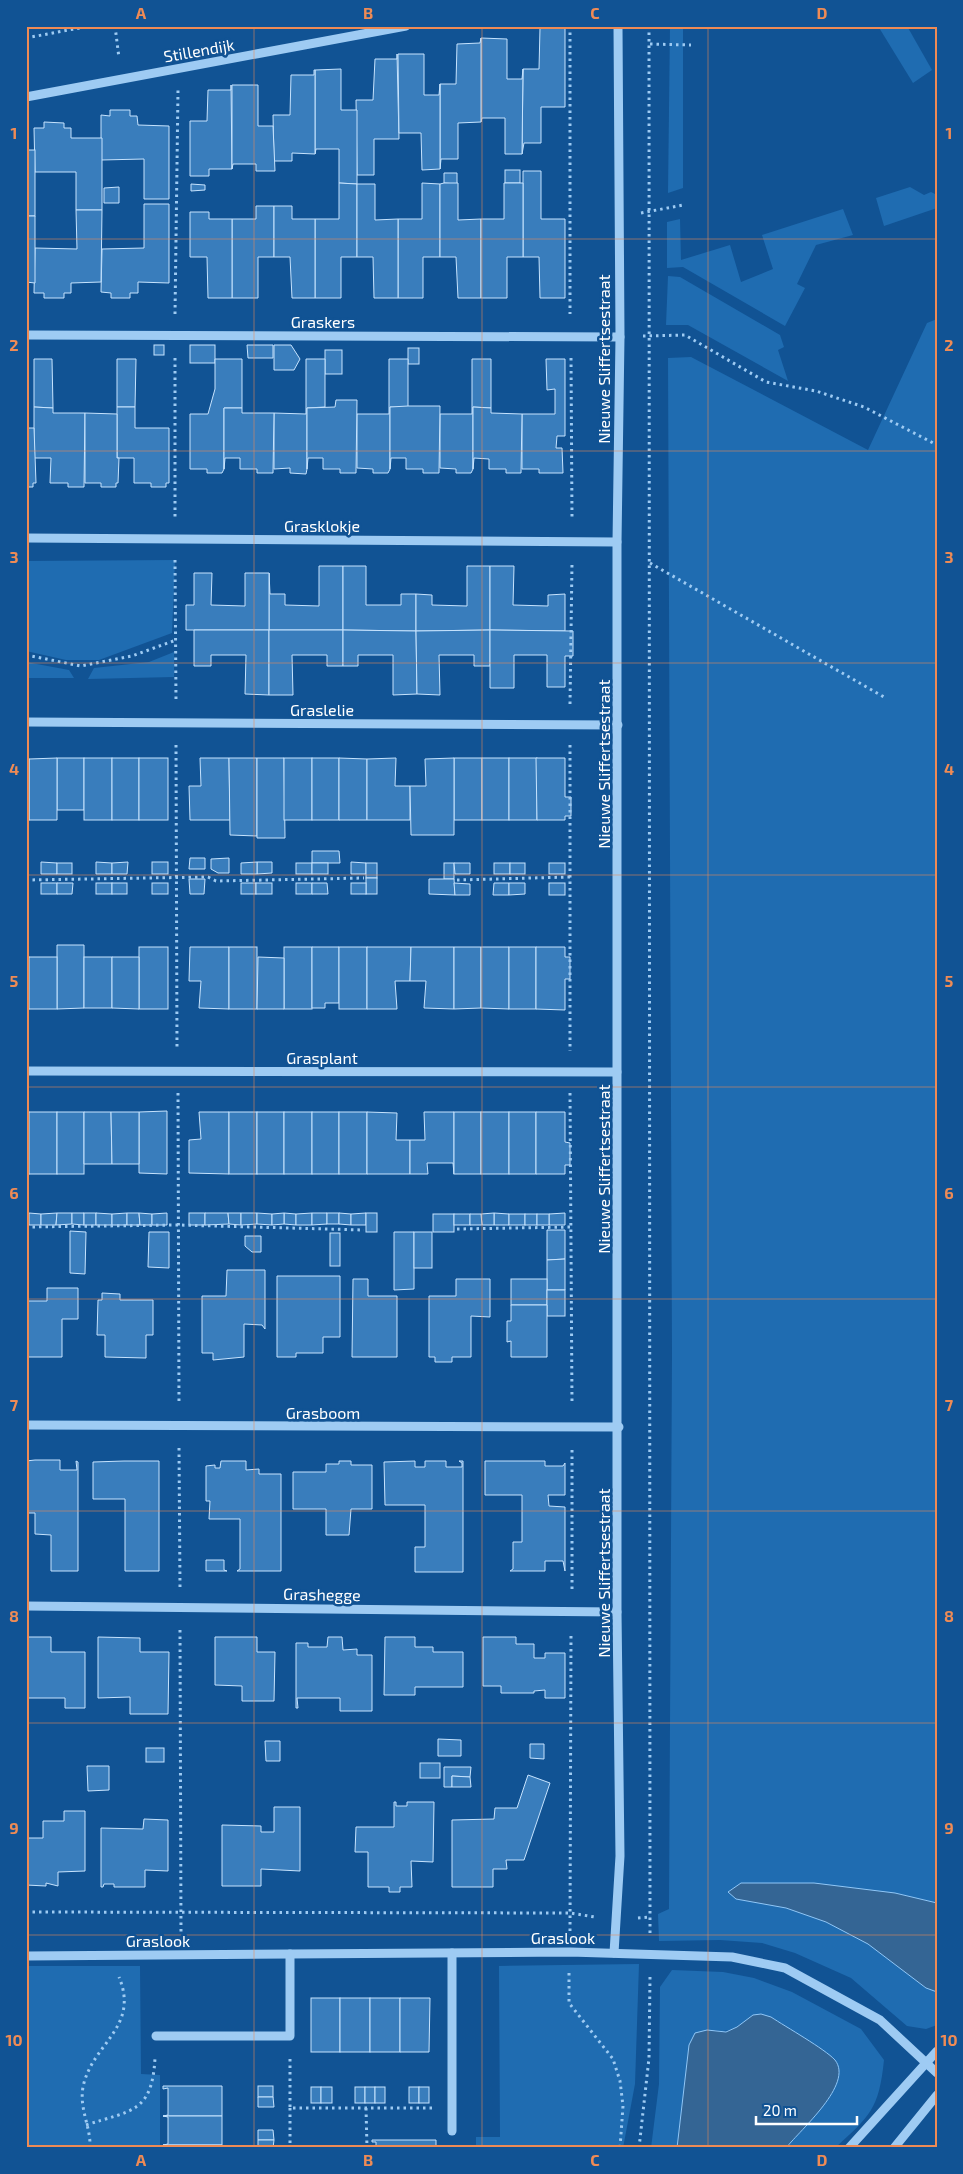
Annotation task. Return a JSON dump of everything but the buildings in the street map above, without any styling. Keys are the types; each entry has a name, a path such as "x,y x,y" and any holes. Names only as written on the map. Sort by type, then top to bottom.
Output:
{"street":[{"name":"Stillendijk","path":"26,97 406,26"},
{"name":"Nieuwe Sliffertsestraat","path":"614,1953 620,1856 617,1612 619,1427 617,542 620,337 618,26"},
{"name":"Graskers","path":"26,335 620,337"},
{"name":"Grasklokje","path":"26,538 617,542"},
{"name":"Graslelie","path":"26,722 618,725"},
{"name":"Grasplant","path":"26,1071 618,1072"},
{"name":"Grasboom","path":"26,1425 619,1427"},
{"name":"Grashegge","path":"26,1606 617,1612"},
{"path":"452,1953 452,2131"},
{"name":"Graslook","path":"26,1956 614,1953"},
{"path":"614,1953 732,1957 785,1968 880,2020 937,2073"},
{"path":"156,2036 290,2036 290,1954"},
{"path":"849,2148 937,2051"},
{"path":"894,2148 937,2096"}],"path":[{"path":"26,38 90,26"},
{"path":"115,26 122,79"},
{"path":"570,26 572,1611 569,2003 613,2059 620,2081 623,2106 620,2148"},
{"path":"650,26 650,1917"},
{"path":"650,44 691,44"},
{"path":"179,69 175,335 175,539 181,1955"},
{"path":"618,218 683,205"},
{"path":"620,337 685,335 766,382 816,391 864,407 937,445"},
{"path":"650,562 884,696"},
{"path":"26,655 81,666 132,656 176,640"},
{"path":"26,880 208,877 216,881 364,878"},
{"path":"457,880 570,877"},
{"path":"26,1227 178,1226 364,1230"},
{"path":"457,1229 571,1227"},
{"path":"26,1912 570,1913 616,1920"},
{"path":"639,2148 649,2058 650,1954"},
{"path":"90,2148 82,2094 88,2068 117,2030 123,2017 125,2003 122,1984 111,1955"},
{"path":"86,2125 136,2107 145,2100 151,2090 154,2079 156,2036"},
{"path":"290,2036 290,2148"},
{"path":"290,2108 452,2108"},
{"path":"366,2108 366,2148"}],"shaded area":[{"path":"670,26 683,26 683,188 668,193"},
{"path":"878,26 907,26 932,70 913,83"},
{"path":"910,187 924,195 931,192 937,195 937,208 884,226 876,198"},
{"path":"843,209 853,235 816,245 797,284 805,288 785,326 683,267 667,268 667,222 680,219 681,260 730,245 741,282 773,269 762,235"},
{"path":"668,276 680,277 780,335 784,347 778,350 788,381 688,325 666,325"},
{"path":"937,319 937,1903 895,1893 736,1899 753,1901 804,1914 852,1934 875,1948 926,1988 937,1992 937,2025 926,2029 907,2026 851,1978 795,1953 762,1943 720,1940 659,1941 658,1914 669,1909 672,1355 668,358 691,357 868,450 927,323"},
{"path":"175,560 172,633 99,660 66,660 26,651 26,561"},
{"path":"174,652 174,677 88,679 94,668 149,662"},
{"path":"26,662 69,670 74,678 26,678"},
{"path":"741,1883 814,1883 895,1893 937,1903 937,1992 926,1988 868,1944 826,1922 786,1908 736,1899 728,1892"},
{"path":"639,1964 635,2084 623,2148 476,2148 476,2137 500,2137 499,1966"},
{"path":"26,1966 140,1966 141,2074 160,2075 160,2148 26,2148"},
{"path":"672,1970 723,1972 754,1978 792,1992 861,2029 884,2060 876,2101 865,2119 835,2148 786,2148 798,2133 836,2061 771,2017 753,2015 731,2030 715,2030 689,2045 677,2148 651,2148 659,2084 660,1987"},
{"path":"761,2014 771,2017 814,2044 835,2060 839,2070 832,2093 786,2148 677,2148 689,2045 695,2033 707,2030 726,2032 737,2027 753,2015"}]}
